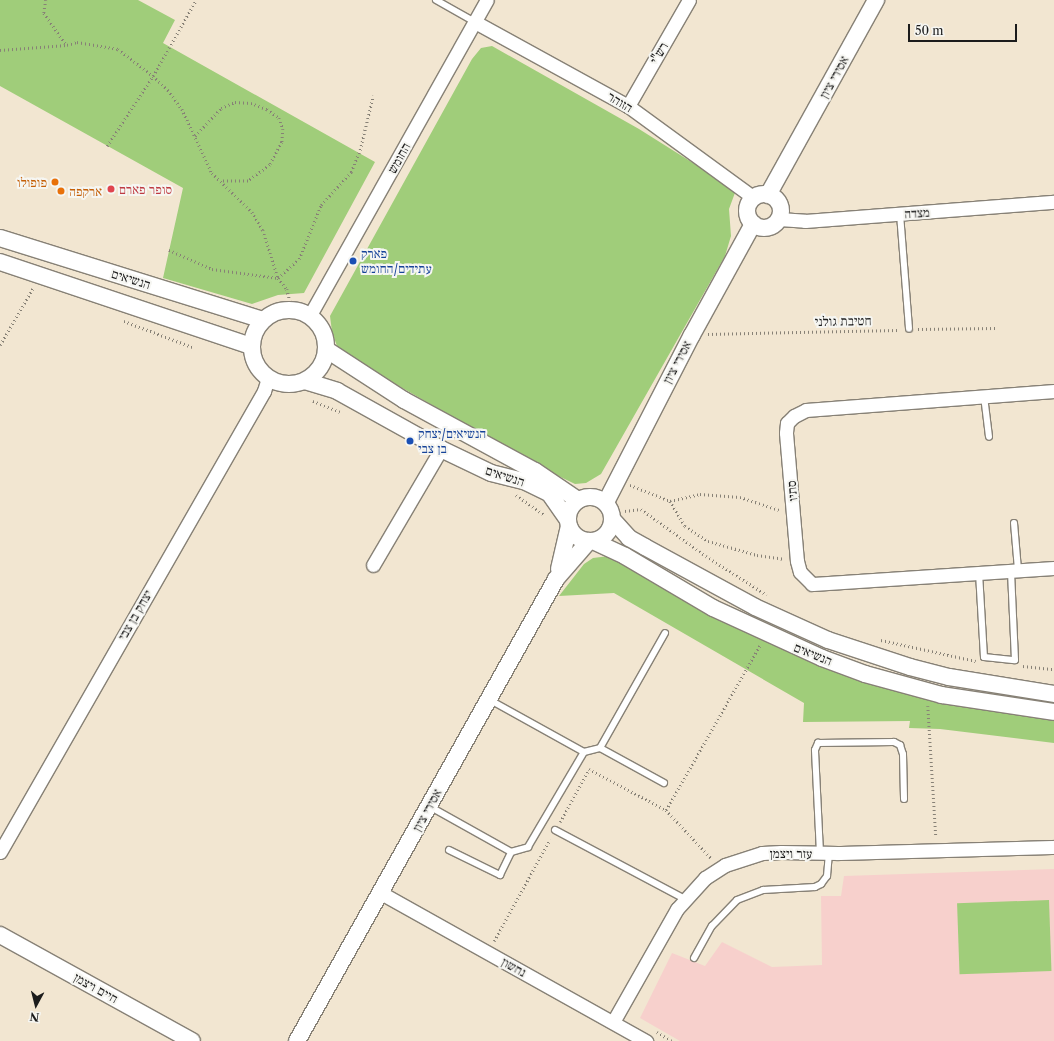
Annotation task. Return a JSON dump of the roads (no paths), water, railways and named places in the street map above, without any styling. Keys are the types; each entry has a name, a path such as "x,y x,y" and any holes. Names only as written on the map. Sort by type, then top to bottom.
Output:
{"street":[{"name":"החומש","path":"310,315 487,0"},
{"name":"רש\"י","path":"628,106 689,0"},
{"name":"אסירי ציון","path":"761,196 876,0"},
{"name":"הזוהר","path":"475,22 628,106 761,196"},
{"path":"761,196 778,202 779,219 775,224 764,228 753,224 747,214 750,202 761,196"},
{"name":"מצדה","path":"779,219 805,221 1054,202"},
{"name":"אסירי ציון","path":"610,512 614,482 753,224"},
{"name":"הנשיאים","path":"0,238 263,320"},
{"name":"הנשיאים","path":"0,262 251,346"},
{"path":"292,309 310,315 323,331 327,350 323,363 316,374 305,381 293,384 280,383 268,378 259,369 253,358 251,346 255,332 263,320 271,313 292,309"},
{"name":"הנשיאים","path":"327,350 404,400 535,471 578,500"},
{"name":"יצחק בן צבי","path":"0,852 264,391 268,378"},
{"name":"הנשיאים","path":"305,381 337,391 441,449 491,473 524,481 549,492 568,522"},
{"name":"סתיו","path":"1054,391 806,410 794,416 787,423 786,433 797,561 800,572 812,584 1054,568"},
{"path":"373,565 441,449"},
{"path":"592,496 610,512 609,532 591,541 577,537 568,522 572,504 578,500 592,496"},
{"name":"הנשיאים","path":"610,512 630,538 645,547 755,607 828,640 897,663 949,677 1054,694"},
{"name":"אסירי ציון","path":"297,1041 381,893 487,699 556,579 565,551 568,522"},
{"name":"אסירי ציון","path":"556,579 591,541"},
{"name":"הנשיאים","path":"591,541 613,549 713,608 750,627 844,666 942,695 1054,712"},
{"name":"עזר ויצמן","path":"613,1022 685,899 705,878 720,868 762,853 825,854 1054,848"},
{"name":"נחשון","path":"381,893 646,1041"},
{"name":"חיים ויצמן","path":"0,935 192,1041"}],"lane":[{"path":"436,0 475,22"},
{"path":"900,214 909,330"},
{"path":"984,396 989,437"},
{"path":"979,573 984,657 1015,660 1014,523"},
{"path":"600,748 665,633"},
{"path":"487,699 584,752 600,748 664,783"},
{"path":"694,958 712,926 737,900 763,890 815,887 821,884 827,876 815,750 818,743 894,742 900,745 903,754 904,799"},
{"path":"428,806 511,852 528,847 584,752"},
{"path":"555,830 685,899"},
{"path":"449,850 500,876 511,852"}],"place":[{"name":"פופולו","path":"55,182"},
{"name":"סופר פארם","path":"111,189"},
{"name":"ארקפה","path":"61,191"},
{"name":"פארק עתידים/החומש","path":"353,261"},
{"name":"הנשיאים/יצחק בן צבי","path":"410,441"}]}
